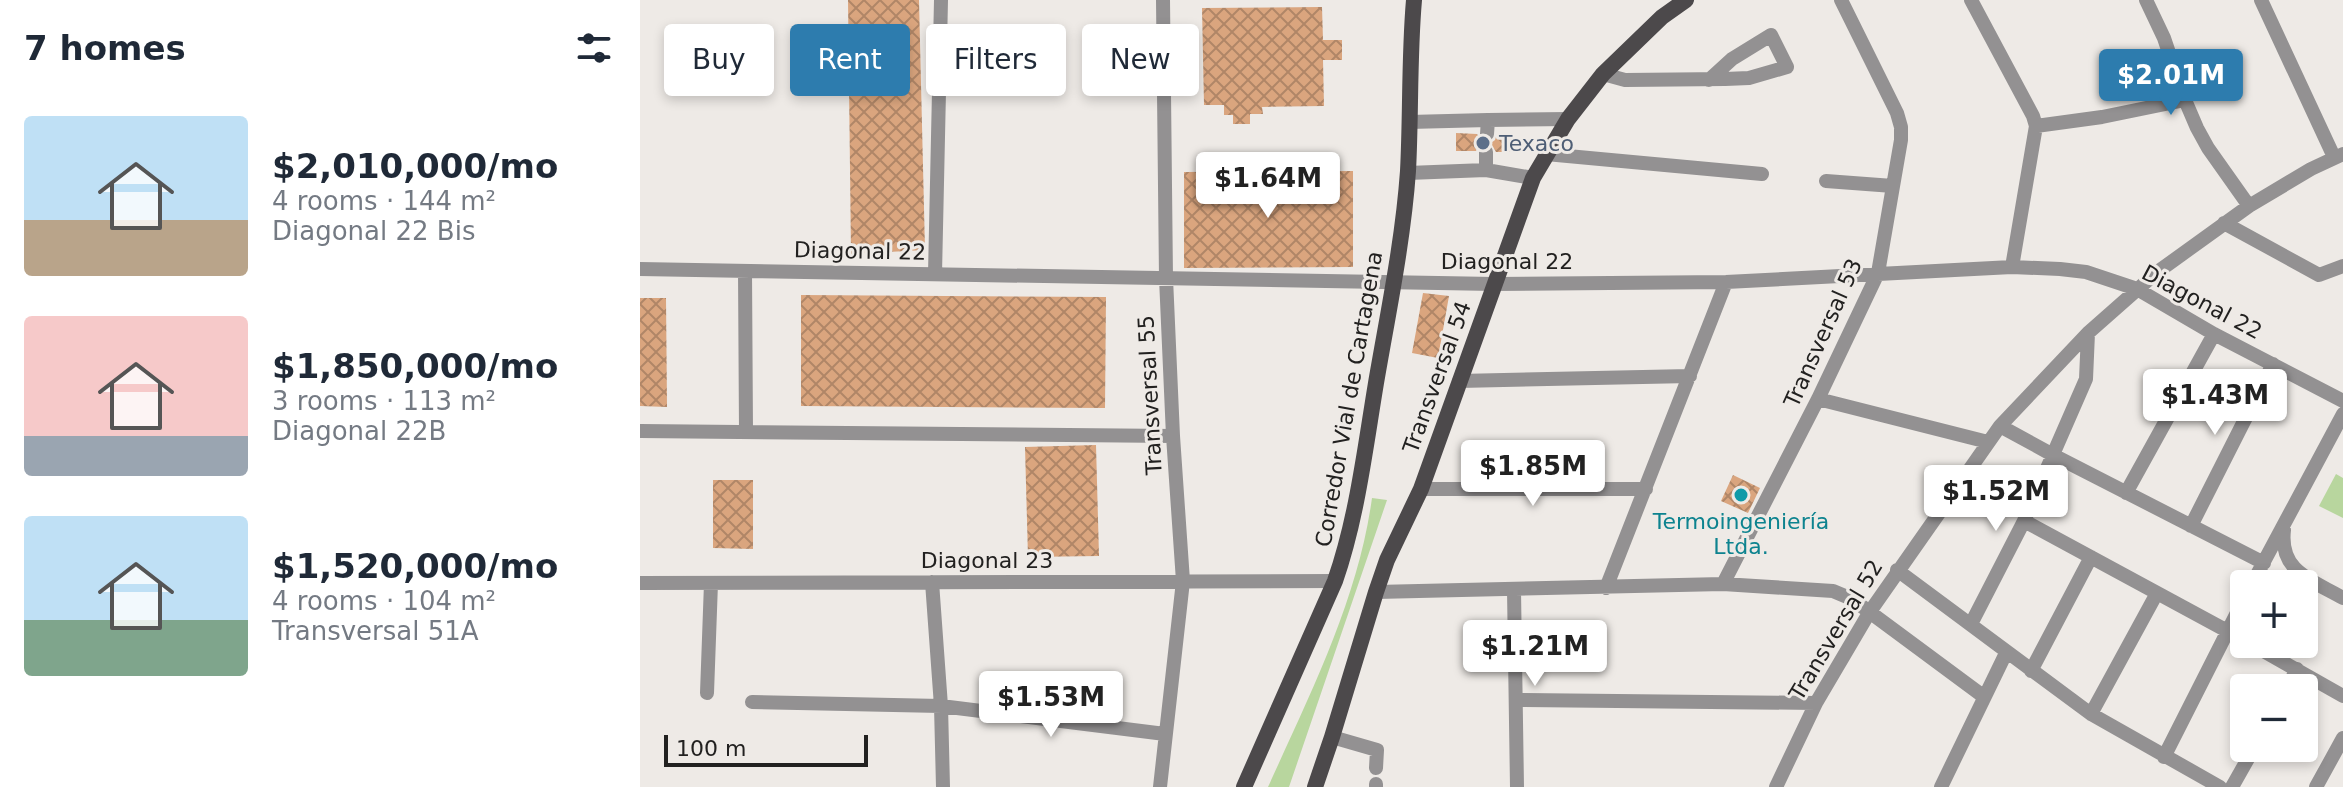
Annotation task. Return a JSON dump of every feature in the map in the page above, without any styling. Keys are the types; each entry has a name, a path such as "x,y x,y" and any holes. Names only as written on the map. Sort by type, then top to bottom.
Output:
{"main road":[{"name":"Corredor Vial de Cartagena","path":"1406,0 1410,47"},
{"name":"Corredor Vial de Cartagena","path":"1244,787 1343,557 1394,283 1408,173 1414,0"},
{"path":"1662,17 1670,0"},
{"path":"1662,17 1686,0"},
{"name":"Transversal 54","path":"1315,787 1387,560 1421,489 1533,178 1568,119 1603,74 1662,17"}],"street":[{"path":"935,274 941,0"},
{"name":"Transversal 55","path":"1160,787 1183,581 1166,278 1163,0"},
{"name":"Transversal 53","path":"1723,584 1818,399 1878,273 1901,127 1841,0"},
{"path":"1971,0 2036,126 2012,267"},
{"path":"2146,0 2164,38 2185,100 2208,148 2249,206"},
{"path":"2261,0 2339,155"},
{"path":"1603,74 1625,80 1709,80 1749,78 1787,67 1771,35 1732,59 1709,80"},
{"path":"2036,126 2102,117 2185,100"},
{"path":"1409,122 1487,127 1568,119"},
{"path":"1486,152 1486,170"},
{"path":"1546,154 1762,174"},
{"name":"Transversal 52","path":"1776,787 1816,703 1869,613 2000,426 2088,333 2137,289 2249,206 2339,155"},
{"path":"1408,173 1486,170 1533,178"},
{"path":"1826,181 1893,186"},
{"path":"2224,223 2319,275 2343,266"},
{"name":"Diagonal 22","path":"640,269 1494,284 1726,282 2012,267 2086,272 2137,289 2214,334 2343,401"},
{"path":"745,271 746,432"},
{"path":"1606,588 1726,282"},
{"path":"1971,624 2024,521 2086,379 2088,333"},
{"path":"2126,493 2214,334"},
{"path":"2191,526 2273,364"},
{"path":"1459,381 1690,376"},
{"path":"1818,399 1988,442"},
{"path":"2260,570 2343,414"},
{"path":"2000,426 2264,563"},
{"path":"640,431 1173,436"},
{"path":"1421,489 1646,489"},
{"path":"2024,521 2230,633"},
{"path":"2284,526 2283,548 2291,565 2343,598"},
{"path":"2031,671 2091,557"},
{"path":"1897,570 2091,714 2200,782 2220,787"},
{"name":"Diagonal 23","path":"640,583 1335,581"},
{"path":"932,582 943,787"},
{"path":"707,693 711,583"},
{"path":"1376,592 1723,584 1833,591 1852,599 1983,696"},
{"path":"1514,590 1517,787"},
{"path":"2091,714 2157,593"},
{"path":"2164,757 2230,625"},
{"path":"1943,786 2006,653"},
{"path":"2277,658 2343,696"},
{"path":"2294,674 2297,669"},
{"path":"1516,700 1816,703"},
{"path":"752,702 941,706 1165,734"},
{"path":"1332,737 1377,750 1376,768"},
{"path":"2316,787 2343,738"},
{"path":"2232,787 2246,762"}],"green space":[{"path":"2336,474 2343,478 2343,518 2319,506"},
{"path":"1372,498 1387,500 1289,787 1268,787 1316,682 1344,610 1356,573"}],"building":[{"path":"848,0 919,0 925,250 851,254 849,96 910,96 910,24 848,24"},
{"path":"1322,7 1323,40 1342,40 1342,60 1323,60 1324,106 1262,107 1263,114 1250,114 1250,124 1233,124 1233,115 1224,115 1224,105 1204,105 1202,8"},
{"path":"1456,133 1477,134 1483,143 1476,151 1456,151"},
{"path":"1497,134 1511,134 1510,152 1496,152 1491,143"},
{"path":"1353,171 1353,267 1184,268 1184,172"},
{"path":"1423,293 1449,296 1438,358 1412,353"},
{"path":"801,295 1106,297 1105,408 801,406"},
{"path":"640,298 666,298 667,407 640,406"},
{"path":"1096,445 1099,556 1028,557 1025,447"},
{"name":"Termoingeniería Ltda.","path":"1733,475 1760,488 1748,513 1721,501"},
{"path":"713,480 753,480 753,549 713,548"}],"place":[{"name":"Texaco","path":"1483,143"},
{"name":"Termoingeniería Ltda.","path":"1741,495"}]}
